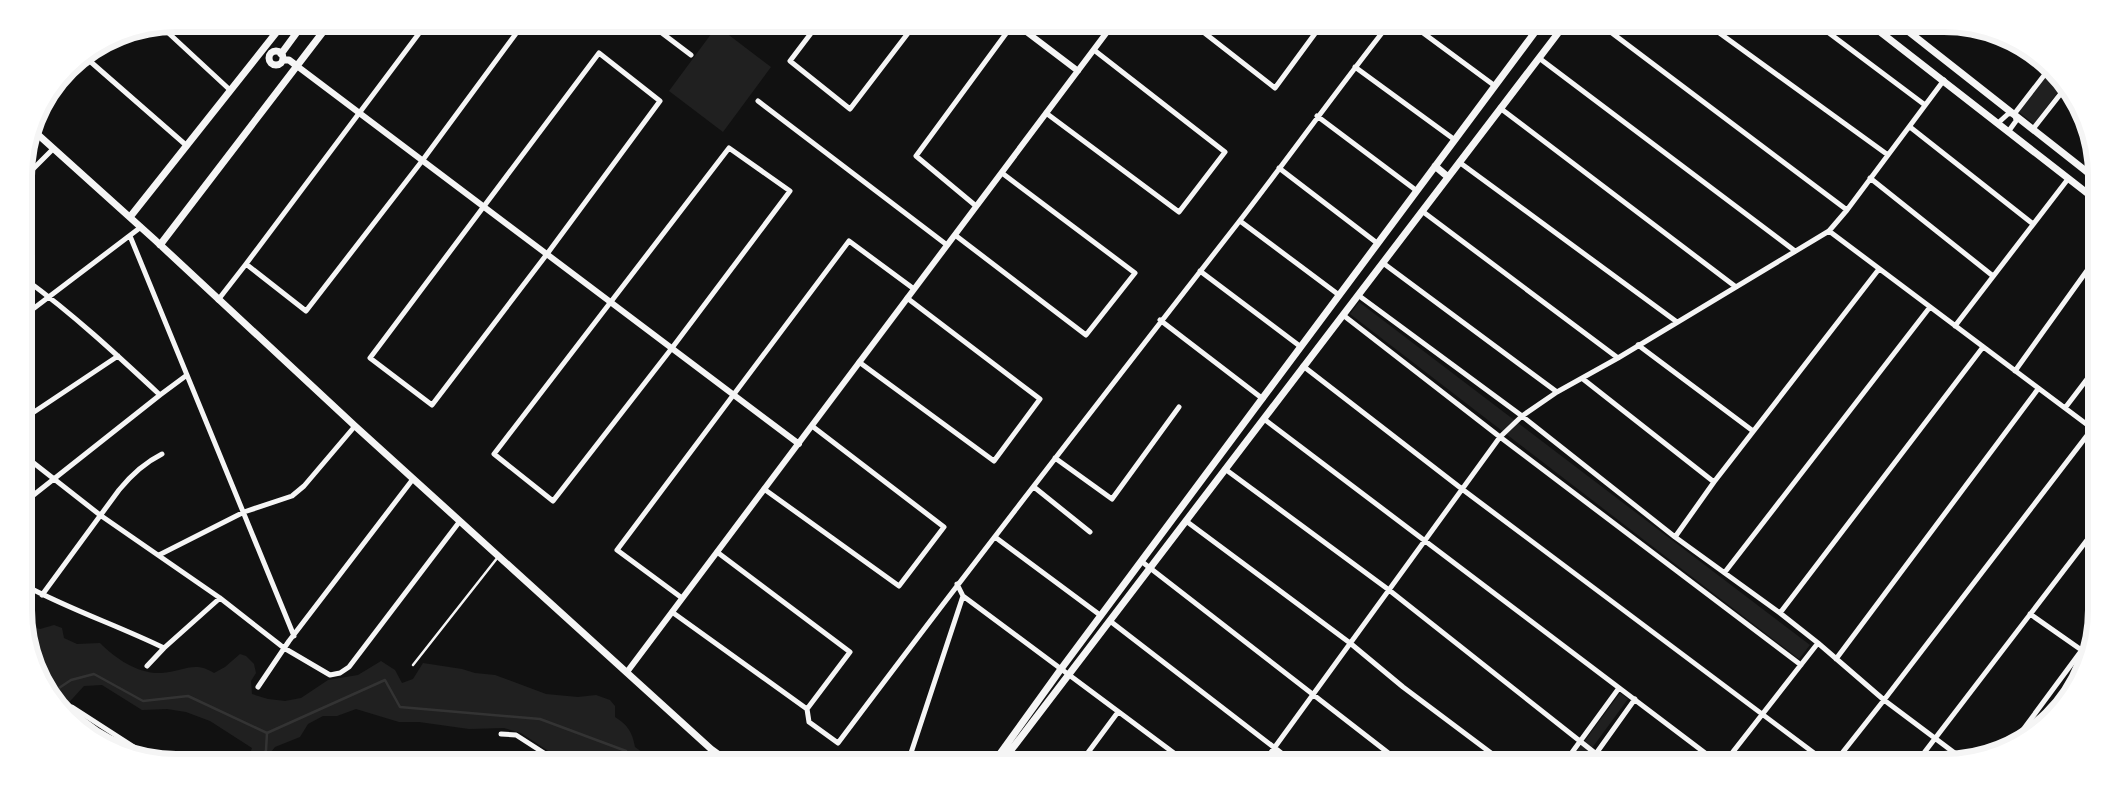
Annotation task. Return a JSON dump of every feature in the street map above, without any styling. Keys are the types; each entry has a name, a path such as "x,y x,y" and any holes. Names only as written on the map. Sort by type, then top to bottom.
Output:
{"main road":[{"path":"272,54 270,59 273,64 279,64 297,33"},
{"path":"160,245 322,33"},
{"path":"1000,754 1100,615 1535,33"},
{"path":"1008,754 1558,33"},
{"path":"1882,33 2088,194"},
{"path":"1910,33 2015,113 2086,172"},
{"path":"130,217 275,34"},
{"path":"264,48 272,54"},
{"path":"272,54 277,52 297,66"},
{"path":"38,135 141,227 354,426 718,754"},
{"path":"1435,166 1448,177"},
{"path":"1243,425 1253,433"}],"street":[{"path":"169,33 230,90"},
{"path":"218,300 419,33"},
{"path":"246,264 306,311 516,33"},
{"path":"662,33 691,55"},
{"path":"811,33 790,61 850,109 908,33"},
{"path":"976,206 916,156 1008,33"},
{"path":"1027,33 1078,71"},
{"path":"627,672 1106,33"},
{"path":"1205,33 1275,88 1315,33"},
{"path":"672,612 807,709 809,722 838,743 957,584 1034,487 1160,320 1240,221 1317,116 1382,33"},
{"path":"1423,33 1495,86"},
{"path":"1528,33 1533,36"},
{"path":"1612,33 1847,210"},
{"path":"1719,33 1888,155"},
{"path":"1829,33 1925,105"},
{"path":"1046,113 1179,212 1202,182 1224,152 1094,50"},
{"path":"600,54 660,101 547,254 432,404 370,358 600,54"},
{"path":"1539,58 1794,251"},
{"path":"90,61 187,146"},
{"path":"297,66 799,444"},
{"path":"1355,67 1455,140"},
{"path":"2008,132 2016,121 2015,113 2045,74"},
{"path":"1270,753 1500,437 1522,416 1557,392 1618,358 1829,231 1847,210 1944,80"},
{"path":"2033,129 2061,92"},
{"path":"758,101 947,245"},
{"path":"1500,108 1736,288"},
{"path":"1998,123 2008,114 2015,113"},
{"path":"1317,116 1417,191"},
{"path":"1910,127 2033,224"},
{"path":"729,148 790,191 672,348 553,501 494,454 729,148"},
{"path":"33,169 53,149"},
{"path":"1459,162 1677,322"},
{"path":"1279,168 1378,243"},
{"path":"955,235 1086,335 1135,273 1002,172"},
{"path":"1870,178 1993,276"},
{"path":"1955,326 2068,179"},
{"path":"1422,211 1618,358"},
{"path":"1240,221 1339,295"},
{"path":"33,309 141,227"},
{"path":"1829,231 2088,426"},
{"path":"130,236 294,636"},
{"path":"682,598 617,550 733,394 849,241 914,289"},
{"path":"1383,262 1557,392"},
{"path":"1675,538 1714,482 1879,269"},
{"path":"2015,371 2088,269"},
{"path":"1200,271 1301,347"},
{"path":"33,285 48,296 118,356 160,395"},
{"path":"1358,294 1522,416 1675,538 1780,613 1884,700 1955,753"},
{"path":"859,362 994,461 1040,399 908,298"},
{"path":"1725,572 1930,307"},
{"path":"1343,314 1500,437 1801,665"},
{"path":"1160,320 1263,399"},
{"path":"1638,345 1753,431"},
{"path":"1780,613 1983,347"},
{"path":"32,414 118,356"},
{"path":"1303,366 1462,489 1814,753"},
{"path":"32,496 187,375"},
{"path":"2065,408 2088,377"},
{"path":"1582,379 1714,482"},
{"path":"1836,659 2038,389"},
{"path":"1055,458 1112,499 1179,407"},
{"path":"1264,419 1705,753"},
{"path":"159,555 244,512 292,496 304,486 354,426"},
{"path":"764,489 899,586 944,527 812,426"},
{"path":"1842,753 2088,439"},
{"path":"42,595 133,473 146,462 162,454"},
{"path":"32,462 100,515 220,598 284,648 330,675 340,673 349,667 460,521"},
{"path":"1225,469 1389,590 1595,753 1635,699"},
{"path":"258,687 284,648 413,479"},
{"path":"1034,487 1090,532"},
{"path":"1186,521 1350,643 1403,687 1491,753"},
{"path":"995,537 1100,615"},
{"path":"1924,753 2088,539"},
{"path":"717,552 850,652 807,709"},
{"path":"1141,561 1389,753"},
{"path":"957,584 963,596 1174,753"},
{"path":"32,589 79,612 117,626 164,648"},
{"path":"911,754 963,596"},
{"path":"147,666 164,648 220,598"},
{"path":"2030,614 2081,650"},
{"path":"1110,621 1283,753"},
{"path":"1731,753 1818,643"},
{"path":"2023,730 2084,646"},
{"path":"1572,753 1619,688"},
{"path":"71,707 127,745"},
{"path":"1088,753 1118,712"},
{"path":"501,734 516,734 546,754"}],"lane":[{"path":"413,665 498,556"}],"shaded area":[{"path":"712,33 726,33 771,67 723,132 669,91"},
{"path":"2047,76 2060,90 2034,124 2019,112"},
{"path":"1359,302 1810,645 1799,659 1350,314"},
{"path":"54,625 62,628 64,638 77,644 100,643 113,655 128,664 152,673 200,667 214,673 225,667 240,654 246,656 254,664 256,673 251,681 252,694 268,699 285,701 301,698 328,680 358,675 381,661 395,670 402,683 413,679 423,663 495,675 546,694 578,697 596,695 610,700 615,706 615,717 631,733 635,747 644,754 553,754 521,733 504,728 469,729 419,722 399,722 356,709 337,716 323,716 308,724 300,737 275,747 269,754 250,754 252,748 210,721 186,712 167,709 142,710 102,685 84,686 68,704 47,673 40,656 34,627 40,629"},
{"path":"1620,693 1628,699 1592,748 1584,742"},
{"path":"1581,745 1589,751 1587,753 1575,753"}],"waterway":[{"path":"57,689 71,680 94,674 143,701 188,696 267,733 385,680 400,707 540,719 626,751 627,754"},
{"path":"265,754 267,733"}]}
